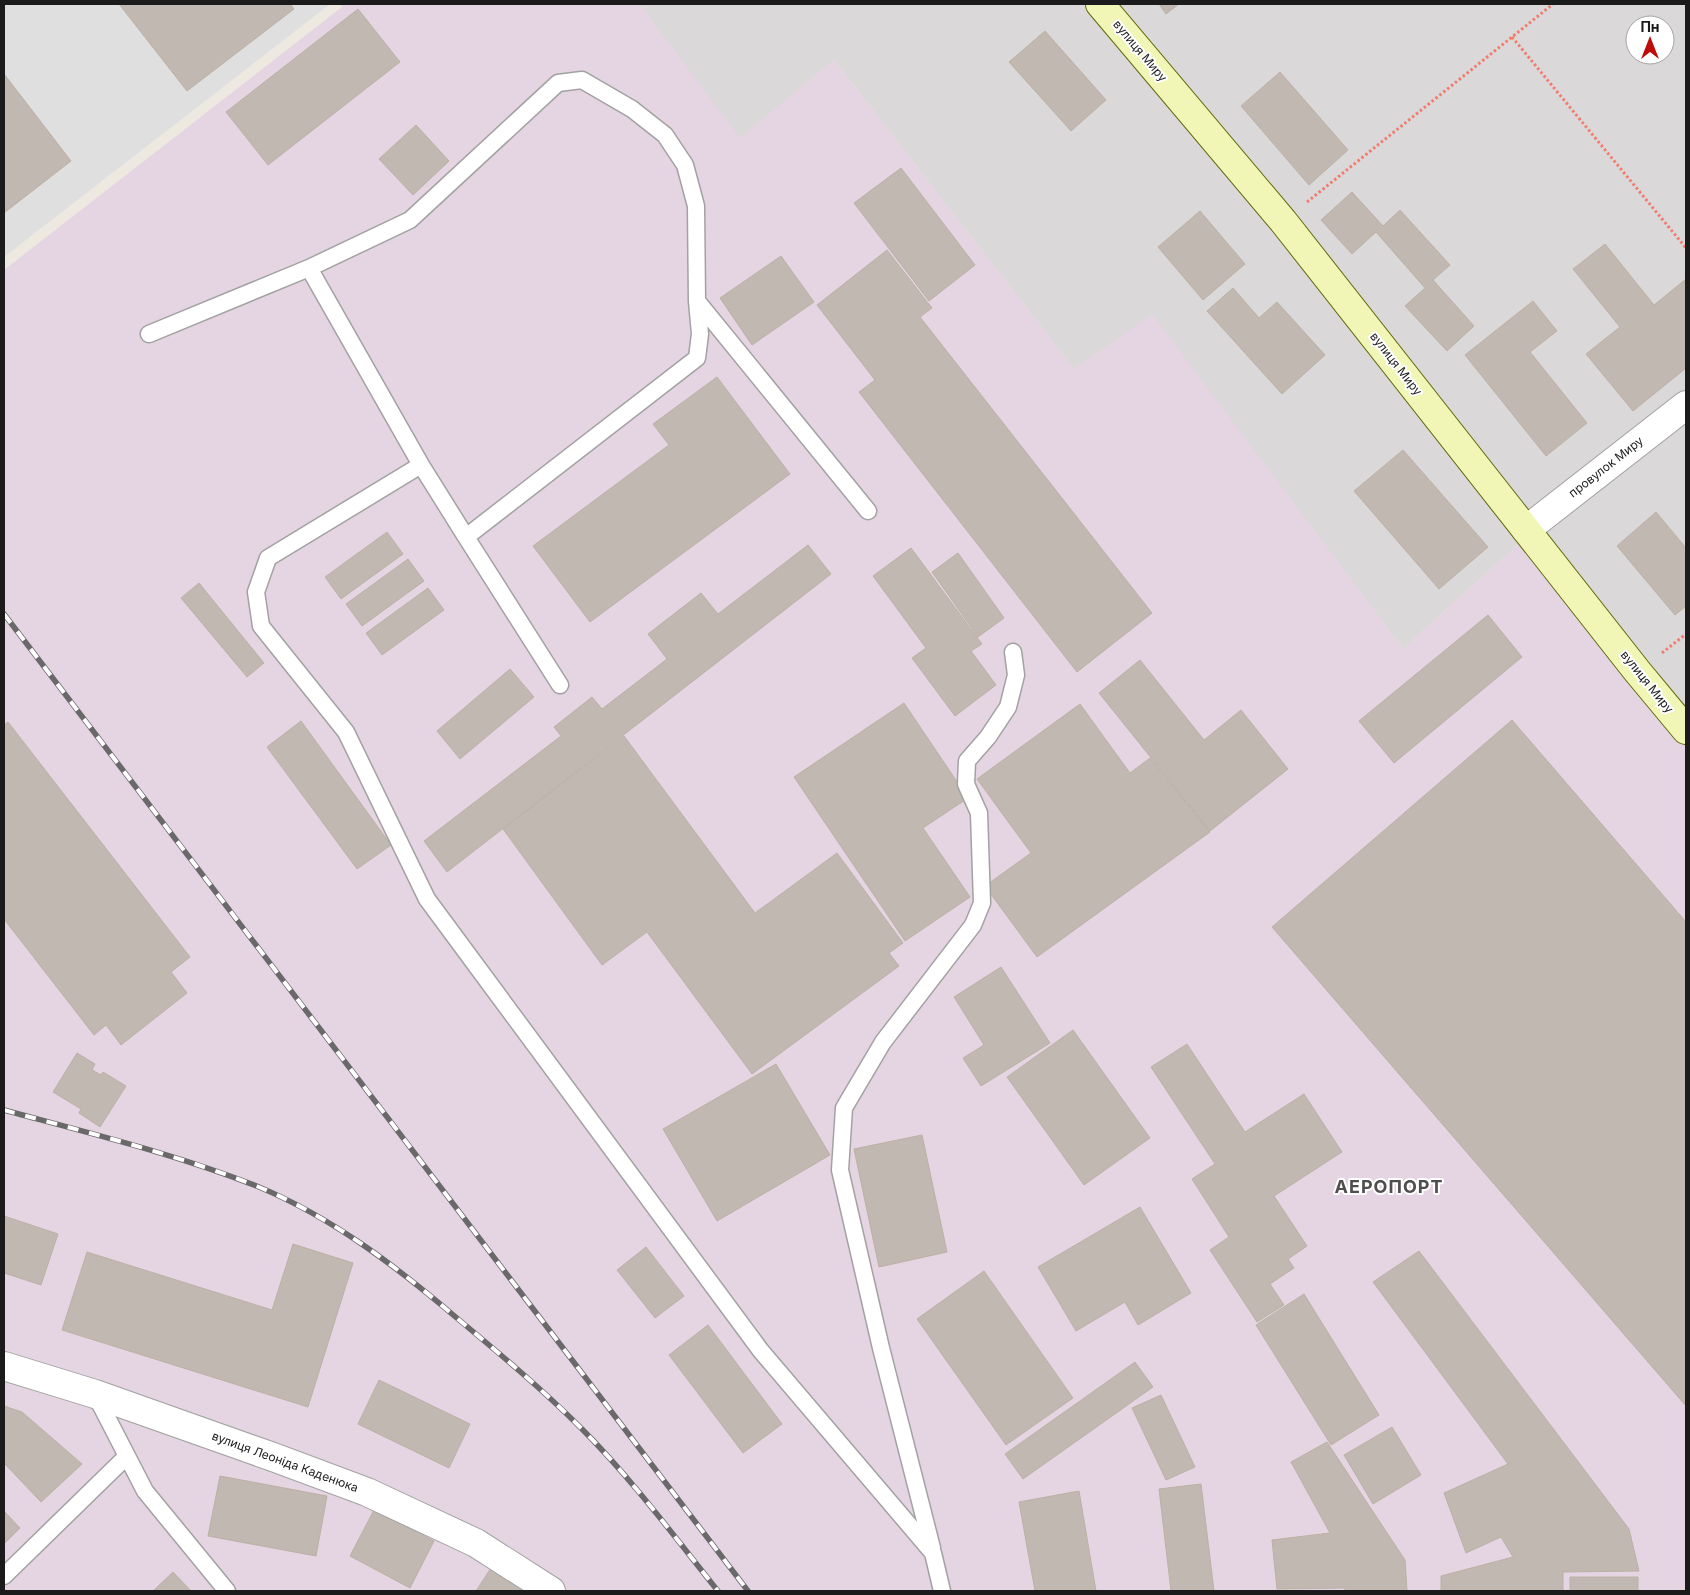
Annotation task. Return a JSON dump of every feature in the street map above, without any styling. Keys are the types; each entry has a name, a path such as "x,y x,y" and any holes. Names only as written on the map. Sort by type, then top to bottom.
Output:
{"main road":[{"name":"вулиця Миру","path":"1100,4 1283,221 1637,671 1686,730"}],"street":[{"name":"провулок Миру","path":"1526,530 1686,405"},
{"name":"вулиця Леоніда Каденюка","path":"4,1366 95,1394 367,1492 476,1543 551,1591"}],"lane":[{"path":"149,334 309,268 410,220 558,83 582,80 632,109 665,135 685,165 696,206 697,301 700,334 697,358 466,537"},
{"path":"309,268 421,465 560,685"},
{"path":"697,301 868,511"},
{"path":"421,465 268,558 256,592 262,626 346,732 427,899 762,1351 933,1552"},
{"path":"942,1591 881,1348 840,1170 844,1108 883,1042 973,925 982,903 980,813 966,784 967,761 988,737 1008,707 1016,675 1014,652"},
{"path":"95,1394 145,1491 227,1591"},
{"path":"4,1576 127,1456"}],"path":[{"path":"1283,221 1554,4"},
{"path":"1512,37 1686,248"}],"shaded area":[{"path":"4,4 119,4 187,91 294,9 290,4 330,4 4,257 4,213 71,161 4,74"},
{"path":"340,4 639,4 740,138 834,60 1074,369 1152,314 1403,649 1533,531 1686,717 1686,1591 4,1591 4,270 342,7"},
{"path":"639,4 1686,4 1686,717 1533,531 1403,649 1152,315 1074,369 834,60 740,139"}],"building":[{"path":"119,4 290,4 294,9 187,91"},
{"path":"1159,4 1179,4 1166,14"},
{"path":"358,9 400,62 268,165 226,112"},
{"path":"1045,31 1106,100 1071,131 1009,62"},
{"path":"1280,72 1348,150 1309,185 1241,106"},
{"path":"4,74 71,161 4,213"},
{"path":"416,125 449,161 413,195 379,159"},
{"path":"901,168 975,265 929,301 854,203"},
{"path":"1352,192 1383,226 1400,210 1450,265 1433,280 1474,326 1447,351 1405,306 1425,288 1376,232 1352,254 1321,220"},
{"path":"1200,211 1245,264 1203,300 1158,247"},
{"path":"1605,244 1654,305 1686,279 1686,368 1633,411 1586,354 1620,327 1573,269"},
{"path":"887,250 932,308 920,317 1152,613 1077,672 859,392 875,380 817,305"},
{"path":"781,256 814,302 752,345 720,298"},
{"path":"1233,288 1259,318 1277,302 1325,355 1282,394 1207,311"},
{"path":"1533,301 1557,331 1530,352 1587,423 1546,456 1465,355"},
{"path":"717,377 790,474 590,622 533,546 669,445 653,424"},
{"path":"1403,450 1488,547 1439,589 1354,491"},
{"path":"1656,512 1686,548 1686,606 1675,615 1617,546"},
{"path":"387,532 403,554 341,599 325,577"},
{"path":"808,545 831,574 447,872 424,841 561,736 554,727 592,697 602,709 667,659 648,634 701,593 718,614"},
{"path":"911,548 982,644 971,651 996,685 955,716 912,658 926,648 873,576"},
{"path":"958,553 1004,618 978,637 932,572"},
{"path":"408,559 424,581 362,626 346,604"},
{"path":"199,583 264,663 247,677 181,598"},
{"path":"428,588 444,610 382,655 366,633"},
{"path":"1488,615 1522,657 1394,763 1359,721"},
{"path":"1140,660 1204,740 1241,710 1288,769 1210,831 1099,693"},
{"path":"510,669 534,697 460,759 437,731"},
{"path":"904,703 968,798 923,828 970,897 905,941 794,777"},
{"path":"1080,704 1130,773 1150,758 1210,832 1037,957 985,886 1031,853 977,779"},
{"path":"1512,720 1686,922 1686,1406 1272,927"},
{"path":"301,721 391,845 357,869 267,747"},
{"path":"8,722 190,957 171,972 187,993 121,1045 106,1025 94,1035 4,919 4,725"},
{"path":"624,736 755,913 837,853 903,943 889,953 899,966 752,1074 647,932 602,965 503,829"},
{"path":"1001,967 1050,1043 981,1086 963,1058 984,1045 954,997"},
{"path":"1073,1030 1150,1138 1084,1185 1007,1077"},
{"path":"1187,1044 1245,1132 1304,1094 1342,1152 1274,1196 1307,1246 1288,1259 1294,1268 1270,1284 1284,1305 1257,1322 1210,1250 1229,1237 1192,1179 1215,1164 1151,1067"},
{"path":"77,1053 95,1064 92,1070 101,1075 103,1072 126,1086 100,1127 79,1113 81,1109 53,1092"},
{"path":"776,1064 830,1155 717,1221 663,1129"},
{"path":"922,1135 947,1252 879,1267 854,1149"},
{"path":"1140,1207 1191,1293 1138,1325 1125,1302 1076,1331 1038,1267"},
{"path":"4,1216 58,1234 41,1285 4,1273"},
{"path":"293,1244 353,1263 308,1407 62,1330 87,1252 272,1310"},
{"path":"646,1247 684,1296 655,1318 617,1270"},
{"path":"1419,1251 1629,1529 1639,1571 1563,1572 1563,1591 1441,1591 1441,1576 1513,1557 1501,1537 1466,1553 1444,1493 1508,1464 1373,1282"},
{"path":"984,1271 1073,1398 1006,1445 917,1319"},
{"path":"1304,1294 1379,1415 1331,1445 1256,1325"},
{"path":"708,1325 782,1424 743,1453 669,1355"},
{"path":"1135,1362 1153,1387 1023,1479 1005,1454"},
{"path":"379,1380 470,1424 449,1468 358,1424"},
{"path":"1161,1395 1195,1467 1166,1480 1132,1408"},
{"path":"4,1406 22,1412 82,1464 41,1502 4,1463"},
{"path":"1392,1427 1421,1475 1373,1504 1344,1455"},
{"path":"1327,1442 1405,1560 1407,1591 1345,1591 1345,1588 1277,1589 1272,1540 1330,1533 1291,1462"},
{"path":"220,1476 327,1496 316,1556 208,1536"},
{"path":"1201,1484 1214,1591 1171,1591 1159,1489"},
{"path":"1079,1491 1096,1591 1035,1591 1019,1502"},
{"path":"374,1510 434,1541 410,1588 350,1556"},
{"path":"4,1511 20,1528 4,1544"},
{"path":"491,1568 528,1591 476,1591"},
{"path":"173,1572 191,1591 153,1591"},
{"path":"1570,1577 1638,1577 1638,1591 1570,1591"}],"railway":[{"path":"4,614 748,1591"},
{"path":"4,1110 132,1145 228,1175 286,1199 313,1213 363,1245 435,1300 521,1372 566,1414 635,1487 718,1591"}],"district":[{"name":"АЕРОПОРТ","path":"1389,1187"}]}
